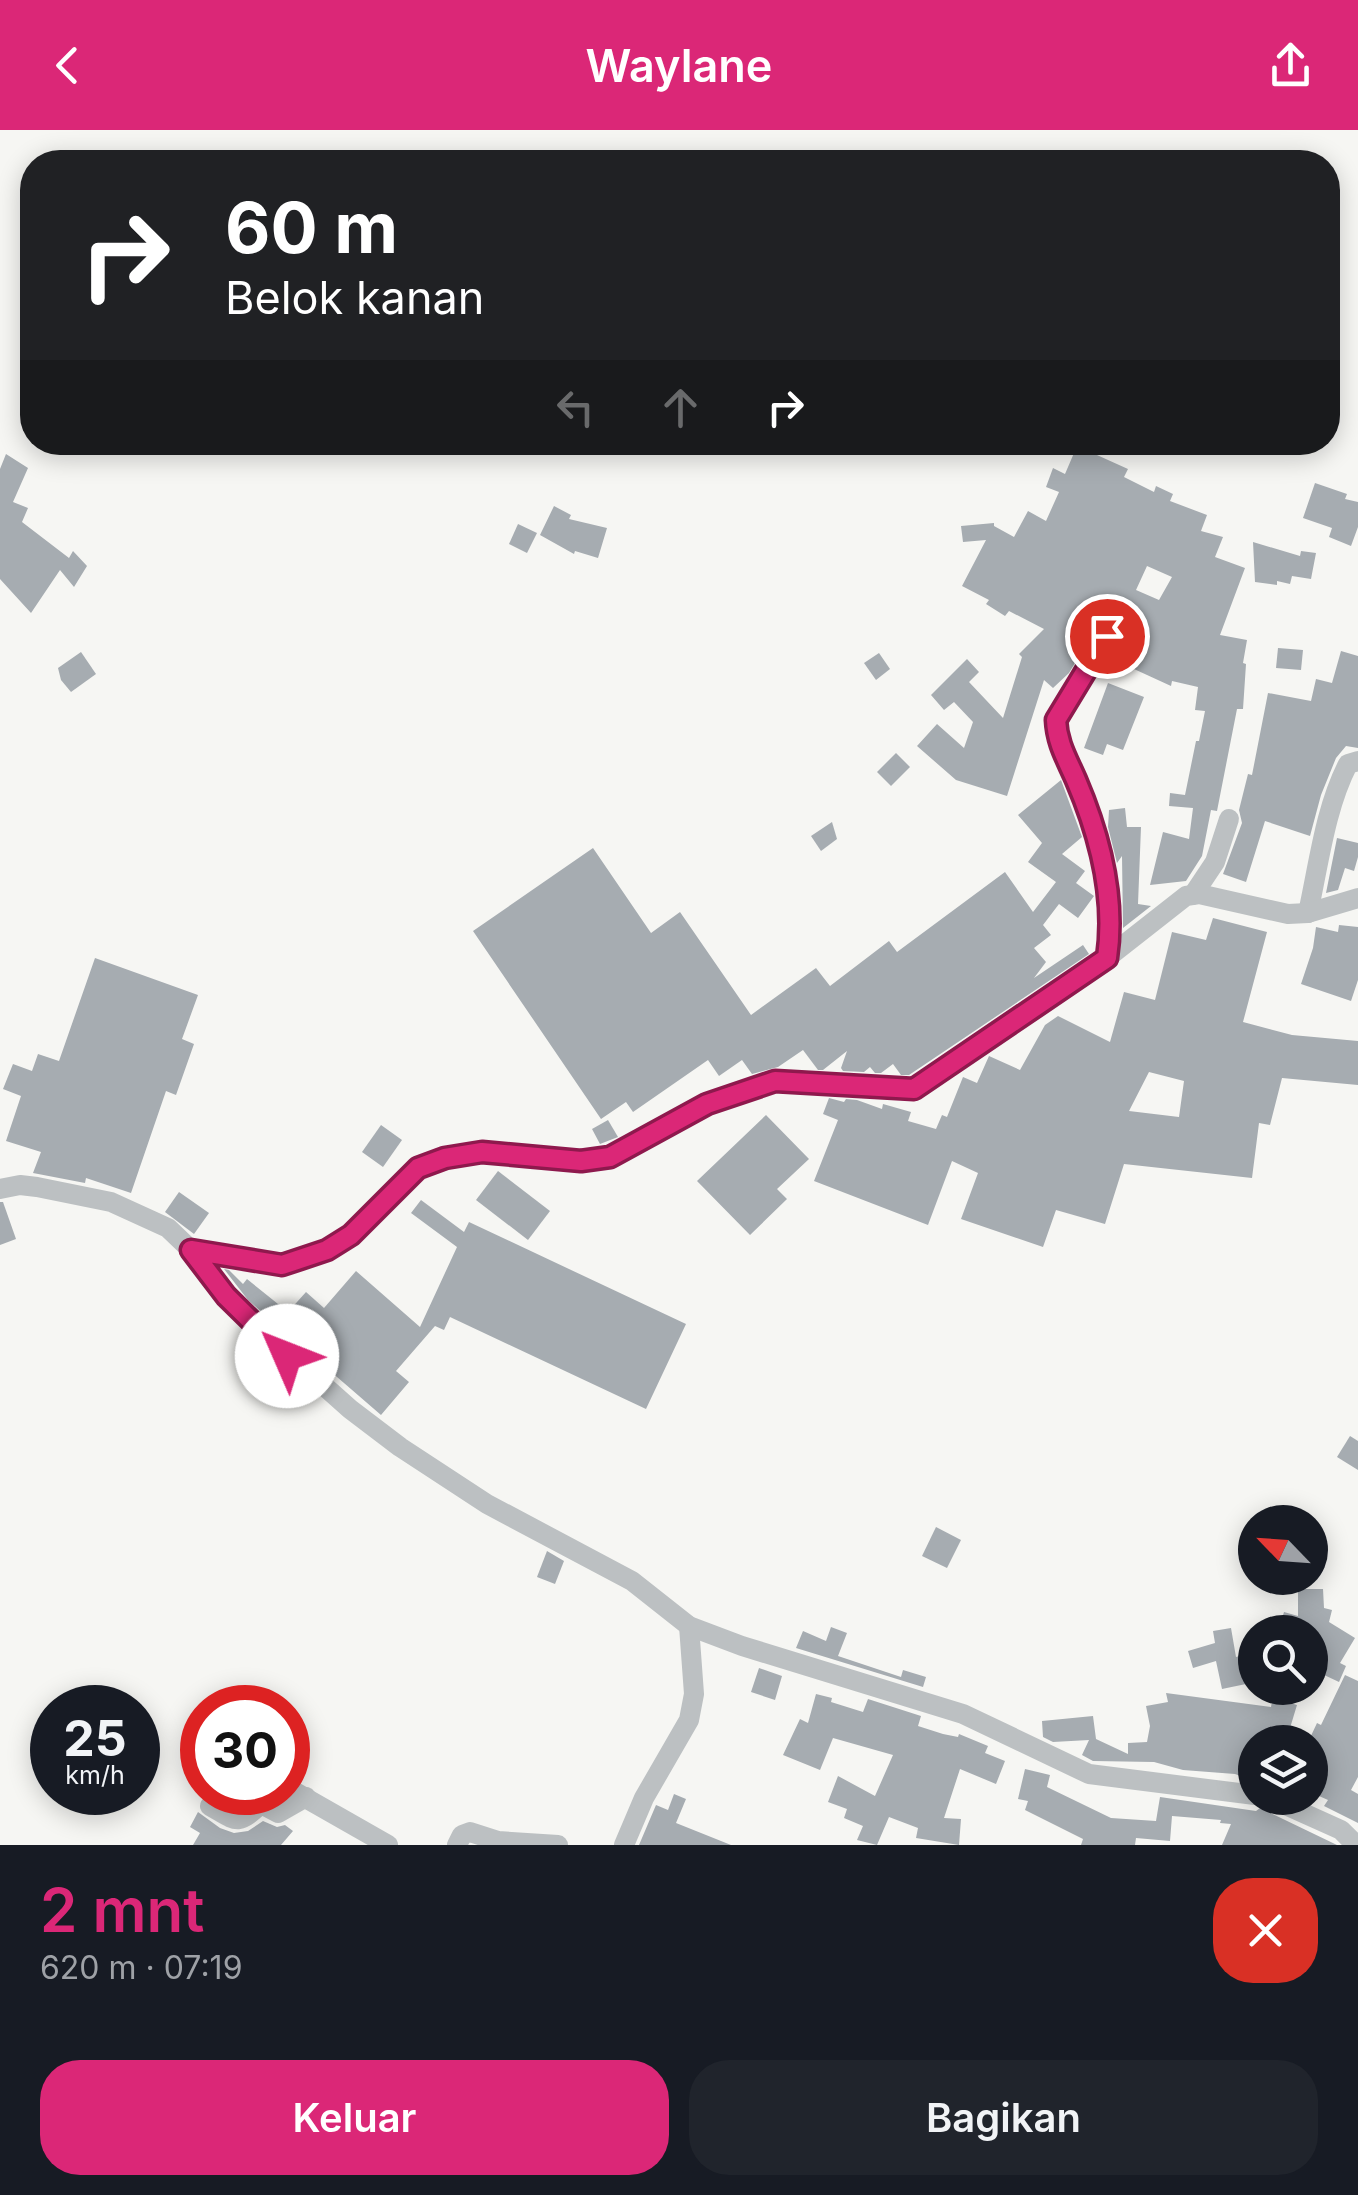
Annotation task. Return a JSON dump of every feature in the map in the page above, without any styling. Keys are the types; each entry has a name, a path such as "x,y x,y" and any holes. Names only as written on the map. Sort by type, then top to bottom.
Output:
{"street":[{"path":"1107,636 1056,720 1060,746 1077,782 1108,882 1111,904 1107,958"},
{"path":"1308,913 1340,780 1348,764 1358,761"},
{"path":"191,1250 282,1265 327,1250 351,1235 418,1168 445,1158 482,1152 581,1161 610,1157 707,1104 775,1081 914,1089 1107,958 1170,905 1193,895 1216,862 1229,819"},
{"path":"1193,895 1288,914 1308,913 1358,898"},
{"path":"0,1189 20,1185 111,1202 158,1222 191,1250 226,1296 287,1356 400,1447 487,1504 632,1580 689,1626 963,1714 1088,1774 1238,1793"},
{"path":"624,1845 644,1798 689,1720 694,1694 689,1626"},
{"path":"310,1800 388,1845"},
{"path":"226,1815 238,1822 250,1815"},
{"path":"1308,1815 1342,1830 1356,1845"},
{"path":"456,1845 462,1835 470,1832 498,1841 558,1845"}],"building":[{"path":"6,454 28,468 13,502 28,508 22,522 69,558 73,551 87,566 74,587 60,570 31,613 0,579 0,469"},
{"path":"1073,455 1097,455 1128,469 1124,477 1154,492 1156,486 1173,494 1170,501 1207,515 1201,531 1223,537 1215,557 1245,568 1220,635 1247,640 1243,709 1237,709 1217,811 1211,810 1202,856 1186,881 1150,885 1163,832 1189,839 1193,808 1169,806 1170,793 1185,795 1205,711 1195,710 1198,687 1172,681 1171,686 1110,658 1121,637 1113,624 1100,624 1082,614 1070,636 1083,649 1069,673 1053,688 1044,680 1007,796 956,780 917,746 937,724 964,748 973,722 954,702 944,710 931,695 967,659 979,672 969,682 1003,718 1022,657 1019,654 1044,629 1009,611 1005,616 986,604 989,600 962,586 986,540 963,542 961,526 994,523 1014,537 1028,511 1046,521 1059,492 1046,487 1053,468 1065,474","holes":["1147,566 1172,577 1159,600 1136,590"]},
{"path":"1315,483 1358,502 1358,527 1351,546 1329,537 1332,528 1303,518"},
{"path":"554,506 571,515 569,519 607,528 598,558 575,551 574,554 540,535"},
{"path":"518,524 537,533 527,553 509,544"},
{"path":"1253,542 1300,556 1301,551 1316,553 1311,579 1292,576 1290,584 1277,581 1277,585 1255,582"},
{"path":"1278,648 1303,650 1301,670 1276,668"},
{"path":"1341,651 1358,656 1358,748 1346,746 1336,758 1310,836 1265,821 1246,882 1223,874 1242,823 1239,810 1248,774 1252,775 1268,693 1311,701 1316,679 1332,683"},
{"path":"81,652 96,674 71,692 61,680 58,668"},
{"path":"879,653 890,669 876,680 864,663"},
{"path":"1108,683 1144,697 1123,750 1107,744 1103,755 1084,748"},
{"path":"896,753 910,767 891,786 877,772"},
{"path":"1061,780 1082,837 1062,854 1085,871 1076,883 1094,896 1078,918 1059,904 1043,925 1051,935 1034,948 1046,962 1034,978 1083,945 1089,954 909,1075 901,1075 893,1064 881,1073 870,1067 864,1072 843,1071 847,1051 823,1070 818,1070 803,1050 778,1067 752,1074 742,1060 719,1076 708,1060 633,1112 626,1102 601,1119 473,931 593,848 651,933 680,912 751,1015 816,968 830,986 889,941 897,952 1005,872 1033,912 1056,882 1028,862 1042,843 1018,815"},
{"path":"1125,808 1127,827 1141,827 1138,904 1151,906 1123,928 1122,856 1117,863 1108,827 1109,810"},
{"path":"832,822 837,839 821,851 811,836"},
{"path":"1337,838 1358,843 1358,857 1354,871 1345,868 1338,890 1326,893"},
{"path":"1213,918 1267,932 1243,1022 1292,1035 1358,1041 1358,1085 1282,1078 1270,1125 1259,1123 1252,1178 1124,1164 1105,1224 1056,1210 1043,1247 961,1219 978,1173 952,1161 928,1225 814,1181 838,1120 823,1114 829,1098 857,1100 882,1109 883,1104 911,1112 908,1121 936,1129 942,1115 947,1117 963,1077 977,1083 989,1056 1020,1070 1045,1025 1058,1016 1110,1042 1124,992 1155,1000 1172,932 1206,940","holes":["1149,1072 1184,1081 1179,1117 1129,1111"]},
{"path":"1339,925 1358,927 1358,980 1351,1001 1301,984 1316,927 1338,932"},
{"path":"95,958 198,995 182,1039 194,1044 176,1095 166,1091 131,1193 86,1178 85,1183 33,1173 41,1152 6,1141 21,1096 3,1089 13,1064 32,1071 38,1054 59,1061"},
{"path":"766,1115 809,1159 777,1189 787,1199 750,1235 697,1181"},
{"path":"608,1120 618,1137 600,1144 592,1129"},
{"path":"381,1125 402,1140 383,1167 362,1152"},
{"path":"498,1171 550,1211 528,1240 476,1200"},
{"path":"179,1192 209,1213 194,1234 165,1212"},
{"path":"421,1200 464,1232 469,1222 686,1324 646,1409 450,1317 444,1330 435,1326 396,1371 409,1382 381,1415 248,1300 224,1269 243,1284 247,1279 288,1312 306,1292 324,1308 356,1271 420,1327 457,1247 411,1213"},
{"path":"0,1202 16,1239 0,1245"},
{"path":"1350,1436 1358,1441 1358,1470 1337,1457"},
{"path":"936,1527 961,1540 947,1568 922,1556"},
{"path":"547,1551 564,1561 555,1584 537,1577"},
{"path":"1298,1595 1323,1595 1324,1608 1332,1610 1329,1622 1355,1638 1340,1663 1346,1666 1339,1682 1328,1677 1328,1615 1298,1615"},
{"path":"831,1627 847,1633 838,1656 901,1677 903,1670 926,1677 923,1687 796,1648 803,1631 826,1641"},
{"path":"1231,1628 1238,1656 1238,1686 1222,1689 1216,1661 1193,1668 1188,1651 1215,1643 1213,1631"},
{"path":"759,1668 782,1676 775,1700 751,1692"},
{"path":"1345,1675 1358,1681 1358,1777 1351,1790 1358,1794 1358,1823 1328,1808 1328,1725 1321,1725"},
{"path":"1166,1693 1271,1707 1297,1705 1291,1725 1238,1725 1238,1775 1183,1770 1154,1762 1093,1761 1082,1755 1089,1740 1053,1742 1043,1737 1042,1721 1093,1716 1096,1739 1128,1754 1128,1743 1147,1742 1150,1726 1146,1706 1168,1702"},
{"path":"816,1694 863,1712 868,1699 921,1716 918,1726 958,1737 959,1734 988,1746 985,1753 1005,1761 996,1784 960,1769 944,1818 961,1819 959,1845 916,1838 918,1828 889,1817 877,1845 857,1840 863,1826 844,1818 847,1809 828,1802 838,1776 875,1796 893,1755 833,1738 820,1770 783,1755 800,1719 808,1723"},
{"path":"1025,1769 1050,1775 1047,1787 1111,1818 1156,1821 1160,1797 1238,1808 1238,1815 1275,1815 1337,1845 1222,1845 1231,1824 1172,1816 1170,1841 1136,1838 1135,1845 1081,1845 1083,1839 1025,1810 1028,1801 1018,1799"},
{"path":"674,1794 686,1799 676,1823 731,1845 639,1845 656,1805 668,1810"},
{"path":"196,1815 202,1815 234,1833 248,1831 263,1821 277,1827 285,1825 293,1831 281,1845 193,1845 200,1833 190,1827"}],"route":[{"path":"287,1356 226,1296 191,1250 282,1265 327,1250 351,1235 418,1168 445,1158 482,1152 581,1161 610,1157 707,1104 775,1081 914,1089 1107,958 1111,904 1108,882 1077,782 1056,733 1056,720 1070,693 1107,636"}]}
